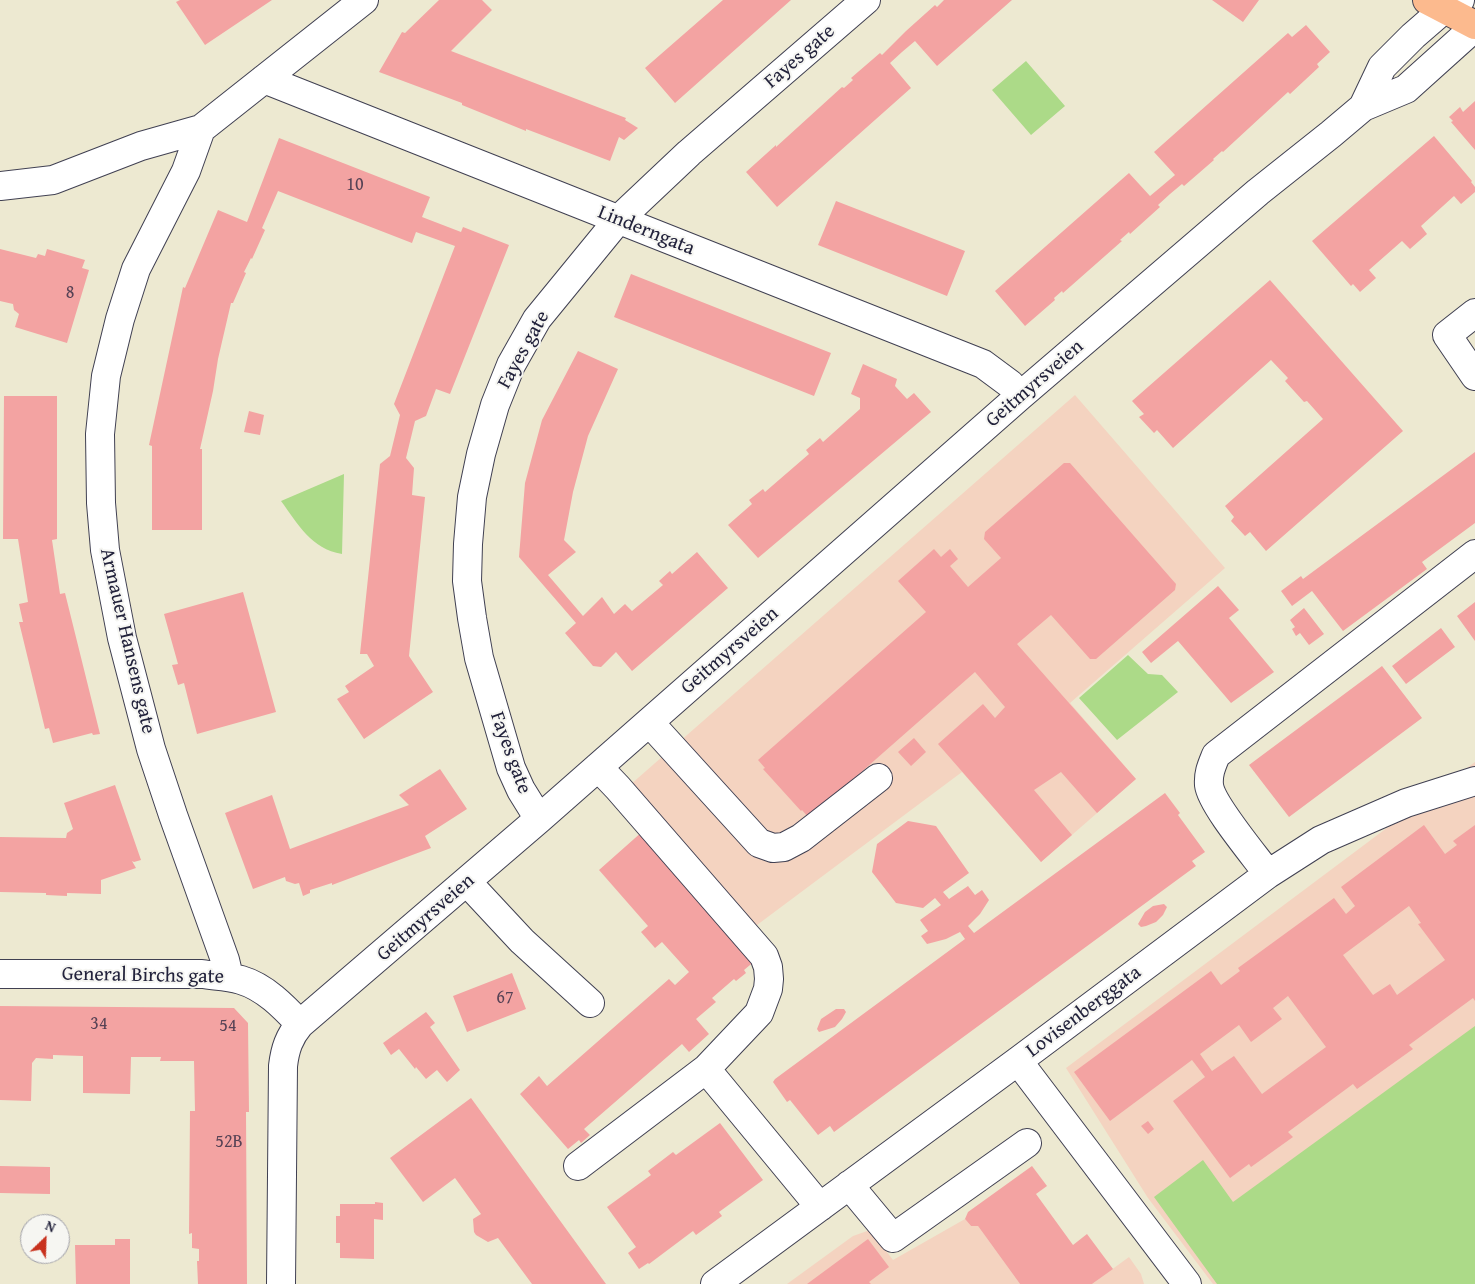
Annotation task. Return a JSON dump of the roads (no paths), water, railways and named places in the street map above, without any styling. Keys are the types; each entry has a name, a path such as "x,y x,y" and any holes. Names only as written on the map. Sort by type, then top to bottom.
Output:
{"main road":[{"path":"1443,3 1475,26"}],"street":[{"path":"0,186 53,180 141,146 201,129 364,0"},
{"name":"Fayes gate","path":"539,819 521,790 512,768 480,658 467,581 472,497 494,406 511,365 537,319 618,220 689,153 866,0"},
{"name":"Geitmyrsveien","path":"1363,107 1382,67 1443,3"},
{"name":"Geitmyrsveien","path":"281,1284 283,1066 288,1041 300,1024 467,882 1020,396 1258,192 1363,107 1406,88 1475,26"},
{"name":"Linderngata","path":"264,79 983,364 1004,379 1020,396"},
{"name":"Armauer Hansens gate","path":"201,129 186,171 136,270 120,319 106,376 100,434 101,503 105,550 122,638 151,749 225,960 229,977"},
{"path":"1475,314 1447,335 1475,376"},
{"path":"1268,874 1214,801 1209,787 1210,770 1216,755 1475,554"},
{"path":"649,722 759,843 773,848 784,847 801,838 878,778"},
{"path":"578,1166 706,1069 759,1013 770,979 764,956 598,767"},
{"name":"Lovisenberggata","path":"715,1284 1268,874 1321,840 1406,803 1475,781"},
{"path":"467,882 522,942 590,1003"},
{"name":"General Birchs gate","path":"0,974 202,974 229,977 255,986 283,1006 300,1024"},
{"path":"1018,1061 1187,1284"},
{"path":"706,1069 820,1207"},
{"path":"849,1186 892,1238 1027,1143"}]}
